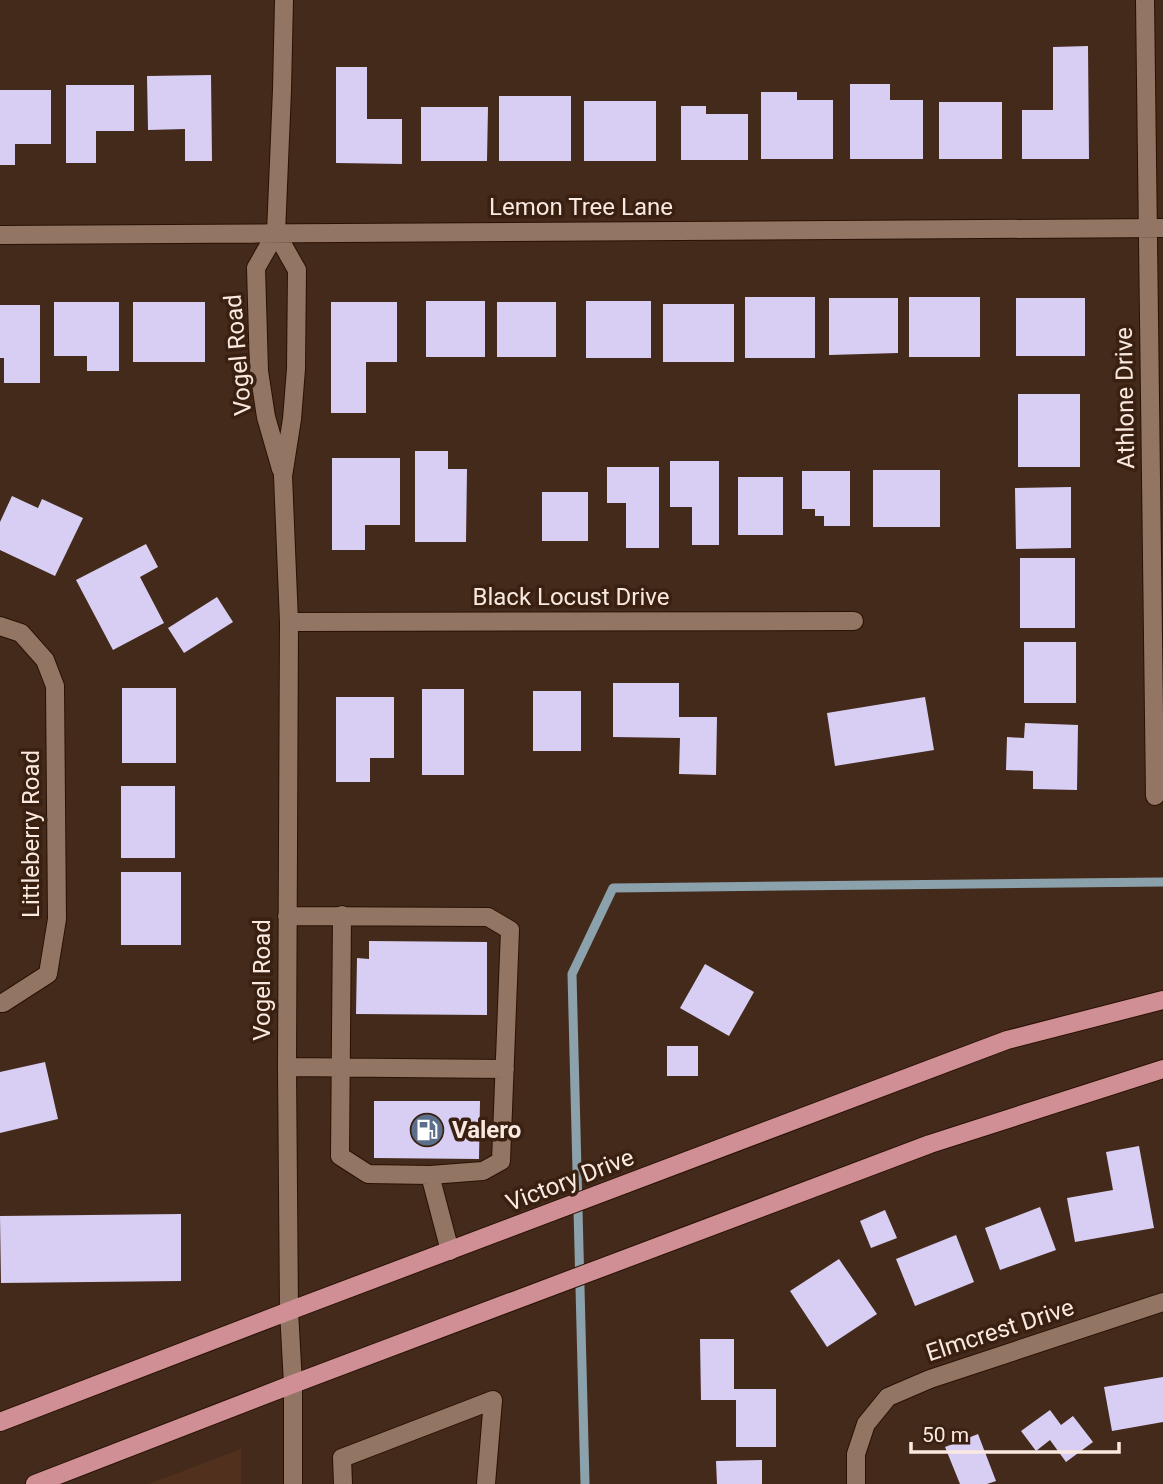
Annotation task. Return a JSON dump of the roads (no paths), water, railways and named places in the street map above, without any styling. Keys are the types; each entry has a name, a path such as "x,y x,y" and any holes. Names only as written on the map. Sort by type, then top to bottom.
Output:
{"main road":[{"name":"Victory Drive","path":"0,1422 1007,1040 1162,1004"},
{"path":"35,1484 930,1143 1163,1069"}],"street":[{"name":"Vogel Road","path":"283,476 266,416 259,371 256,268 276,233 284,0"},
{"name":"Athlone Drive","path":"1145,0 1155,228 1158,622 1155,796"},
{"name":"Lemon Tree Lane","path":"0,235 1155,228"},
{"name":"Vogel Road","path":"276,233 297,270 296,369 283,476 289,622 286,916 293,1484"},
{"name":"Black Locust Drive","path":"289,622 854,621"},
{"name":"Littleberry Road","path":"0,626 21,633 45,660 55,686 57,919 48,974 0,1003"},
{"path":"286,916 342,915 488,917 510,930 501,1161 483,1171 430,1175 368,1174 340,1156 342,915"},
{"path":"287,1067 505,1069"},
{"path":"430,1175 450,1251"},
{"name":"Elmcrest Drive","path":"856,1484 856,1454 866,1424 888,1397 930,1379 1163,1302"},
{"path":"343,1484 342,1458 493,1400 486,1484"}],"waterway":[{"path":"585,1484 572,974 613,888 1163,882"}],"place":[{"name":"Valero","path":"427,1130"}]}
